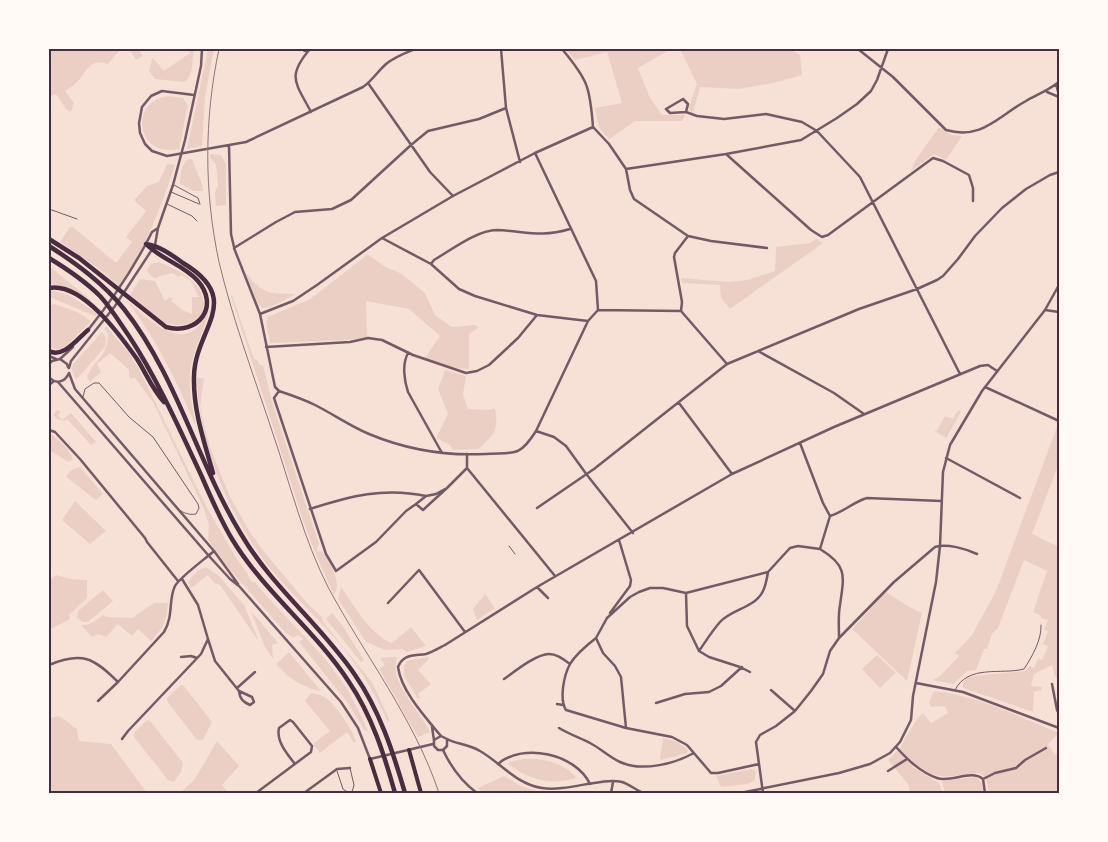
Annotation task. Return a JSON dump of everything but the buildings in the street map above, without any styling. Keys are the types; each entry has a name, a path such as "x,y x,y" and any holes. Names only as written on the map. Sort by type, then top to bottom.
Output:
{"highway":[{"path":"49,239 80,258 166,327 183,330 193,326 202,318 206,309 204,290 197,280 146,244"},
{"path":"146,244 155,245 198,272 207,282 213,295 214,311 198,356 194,373 194,392 197,416 216,485"},
{"path":"49,246 76,263 100,283 124,309 140,333 162,370 240,534 286,595 336,650 369,696 385,731 405,793"},
{"path":"49,258 70,271 100,296 137,347 212,503 232,539 257,575 348,680 366,710 376,734 395,793"},
{"path":"49,288 61,288 94,308 137,359 158,396 167,406"},
{"path":"49,351 58,353 64,350 88,330"},
{"path":"409,750 421,793"},
{"path":"370,759 381,793"}],"street":[{"path":"202,49 185,140 173,185 158,228 155,245 134,280 71,361 69,372 75,389 82,398 214,551 239,586 341,702 360,732 370,759"},
{"path":"301,49 307,52"},
{"path":"310,49 296,68 294,75 310,112"},
{"path":"194,95 162,92 152,96 142,107 139,123 140,133 145,144 152,151 167,156 229,146 262,136 368,84 396,57 415,49"},
{"path":"501,49 506,108 520,162"},
{"path":"562,49 584,78 590,94 593,127 609,144 626,169 630,190 634,199 688,236 710,241 767,248"},
{"path":"858,49 881,67 946,130 957,133 971,133 981,129 1026,101 1046,92 1058,83"},
{"path":"626,169 726,154 801,140 817,131 871,91 878,80 888,49"},
{"path":"1046,92 1059,96 1058,83"},
{"path":"368,84 430,172 453,196"},
{"path":"686,112 688,104 683,99 666,109 670,113 686,112 699,116 724,119 766,114 802,122 817,131 860,177 960,374"},
{"path":"234,248 295,212 332,209 352,200 428,131 479,119 506,108"},
{"path":"260,314 292,301 382,238 453,196 535,153 593,127"},
{"path":"229,146 231,234 234,248 260,314 273,383 279,391 312,404 371,434 413,448 442,453 467,454 520,451 527,445 536,431 588,321 598,310 596,281 535,153"},
{"path":"726,154 811,230 822,237 828,235 933,158 943,161 969,175 973,188 973,201"},
{"path":"537,508 586,475 727,364 859,309 917,289 943,276 976,234 1008,203 1026,189 1059,172"},
{"path":"49,364 65,356 111,302 129,275 152,232 158,228"},
{"path":"431,264 434,260 463,242 486,232 496,230 542,234 570,229"},
{"path":"688,236 674,257 682,302 681,311 727,364"},
{"path":"382,238 431,264 461,290 474,296 537,315 588,321"},
{"path":"740,793 839,773 870,764 881,759 896,747 911,720 916,683 936,582 940,546 941,501 946,458 950,445 985,387 1045,310 1059,285"},
{"path":"598,310 681,311"},
{"path":"1045,310 1059,312"},
{"path":"266,346 341,342 368,338 394,344 408,353 466,373 477,371 488,365 512,343 537,315"},
{"path":"758,351 834,392 864,414"},
{"path":"408,353 404,360 405,384 442,453"},
{"path":"49,356 67,364 69,368"},
{"path":"643,793 622,782 564,789 541,788 517,779 481,751 467,744 441,736 402,684 398,667 402,659 407,656 434,651 536,587 633,533 732,474 864,414 960,374 988,365 997,371"},
{"path":"49,385 66,378 69,372"},
{"path":"49,377 56,381 209,556 239,586"},
{"path":"985,387 1059,421"},
{"path":"279,391 274,398 326,554 336,571 376,542 406,511 426,496"},
{"path":"679,403 732,474"},
{"path":"49,430 55,432 80,459 180,580 198,605 215,661 238,690 244,703 250,705 254,702 252,698 238,690"},
{"path":"536,431 554,437 566,446 586,475 633,533"},
{"path":"800,443 823,503 830,516 820,549"},
{"path":"467,454 467,468 555,577"},
{"path":"946,458 1020,498"},
{"path":"416,504 423,510 467,468"},
{"path":"310,508 344,498 375,492 426,496 436,494 446,488"},
{"path":"830,516 845,510 857,501 867,498 941,501"},
{"path":"619,540 631,580 630,586 607,618 596,638 570,664 562,697 562,705 571,713 626,728 672,737 687,746 710,773 759,764"},
{"path":"699,651 720,622 733,612 757,600 763,591 768,572 790,548 798,546 820,549 839,564 844,586 840,607 839,638"},
{"path":"763,793 756,742 760,735 776,726 795,711 824,674 830,651 839,638 894,582 935,547 967,550 977,554"},
{"path":"98,701 164,632 169,625 172,614 173,591 180,580 214,551"},
{"path":"388,603 419,570 465,632"},
{"path":"607,618 630,597 650,588 686,592 768,572"},
{"path":"536,587 548,598"},
{"path":"686,592 687,626 699,651 709,657 750,672"},
{"path":"596,638 603,653 615,666 621,677 626,728"},
{"path":"122,739 201,654 208,639"},
{"path":"504,679 532,660 548,654 560,657 570,664"},
{"path":"181,657 191,656 197,658"},
{"path":"49,665 62,660 88,658 100,665 118,682"},
{"path":"656,702 685,694 709,692 721,686 742,668"},
{"path":"238,690 255,672"},
{"path":"916,683 955,690 983,698 1059,728"},
{"path":"1052,684 1059,714"},
{"path":"771,690 795,711"},
{"path":"557,704 562,705"},
{"path":"256,793 295,764 311,752 312,746 290,720 279,728 278,732 281,742 295,764"},
{"path":"431,725 433,744"},
{"path":"559,728 629,765 661,764 681,760 694,753"},
{"path":"434,740 441,736"},
{"path":"443,750 447,746 447,739"},
{"path":"364,762 433,744"},
{"path":"433,744 438,750 443,750"},
{"path":"896,747 915,767 938,779 976,775 983,779 986,793"},
{"path":"983,779 1016,768 1025,760 1046,748"},
{"path":"443,750 460,778 477,793"},
{"path":"498,764 504,758 516,754 544,754 558,758 575,767 587,778 590,785"},
{"path":"888,771 907,759"},
{"path":"304,793 337,769 350,768"},
{"path":"611,793 613,782"}],"lane":[{"path":"170,192 200,204 198,198 173,185"},
{"path":"166,204 192,216 197,221"},
{"path":"49,209 78,219"},
{"path":"82,398 85,389 94,383 99,383 129,417 153,437 199,508 196,514 193,515 185,514 177,508"},
{"path":"509,546 515,554"},
{"path":"955,690 959,682 966,676 976,673 1012,672 1024,669 1037,644 1042,629 1041,624"},
{"path":"337,769 344,789 349,793 353,792 354,784 350,768"}],"shaded area":[{"path":"49,49 129,49 120,50 108,64 93,64 77,82 65,91 74,103 71,112 66,109 56,94 49,97"},
{"path":"129,49 138,49 143,56 136,60"},
{"path":"187,49 194,49 190,75 185,82 155,79 149,71 153,58 164,71 190,53"},
{"path":"208,49 214,49 205,96 202,146 187,149"},
{"path":"565,49 671,49 638,68 650,98 662,115 685,115 682,121 635,121 609,139 599,128 595,108 622,103 607,52 575,60"},
{"path":"680,49 790,49 800,55 802,75 773,83 739,89 700,87 693,113 689,110 689,107 697,84"},
{"path":"168,96 183,98 188,105 179,149 165,150 154,146 147,138 143,128 143,118 147,108 155,100"},
{"path":"939,127 951,135 962,136 946,160 934,154 911,171 915,161"},
{"path":"210,154 221,155 226,164 226,205 216,206 215,193 218,185 216,164 210,158"},
{"path":"188,159 192,159 203,191 194,191 180,184 182,167"},
{"path":"167,164 175,165 158,212 137,258 119,286 98,268 60,242 70,227 73,227 116,263 132,242 126,237 146,211 134,200 147,186 159,182"},
{"path":"816,239 823,243 730,309 721,298 720,285 682,283 681,278 729,282 747,280 775,271 776,247 810,243"},
{"path":"367,254 384,266 402,274 425,293 435,315 452,327 474,325 479,327 469,334 469,369 455,368 425,358 440,336 409,309 366,301 367,337 347,340 270,343 266,322 268,317 310,299"},
{"path":"159,262 185,275 196,285 200,291 204,306 202,313 192,322 178,325 163,322 150,314 130,295 140,279 155,281 165,301 170,297 173,299 171,301 182,310 192,314 192,297 199,297 190,280 172,273 157,277 156,279 147,270 151,264"},
{"path":"49,266 92,301 68,288 49,284"},
{"path":"245,272 262,289 273,293 296,294 271,307 262,308 257,302"},
{"path":"54,291 67,294 98,314 95,316 52,298 49,292"},
{"path":"232,295 254,359 260,365 263,365 272,402 319,544 318,552 322,551 336,578 337,584 334,595 303,520"},
{"path":"126,300 160,327 182,334 193,331 202,321 210,304 207,319 194,354 190,376 190,392 195,424 165,360"},
{"path":"54,304 77,312 91,321 66,346 58,350 49,347 49,306"},
{"path":"106,326 129,353 140,371 207,508 238,561 252,582 255,582 310,642 341,680 368,731 365,731 347,702 299,642 303,639 298,635 293,638 285,632 230,570 208,540 209,525 204,509 153,402 135,378 131,379 129,370 110,353 97,364 101,372 90,382 87,378 93,366 106,349 108,334 104,329"},
{"path":"102,332 106,338 105,347 76,380 72,370 73,364"},
{"path":"445,370 466,376 463,394 468,409 489,410 495,408 496,427 492,435 478,449 453,450 450,445 436,438 448,414 438,389"},
{"path":"197,378 204,378 200,407 203,421 210,447 230,497 250,532 265,553 307,603 322,617 323,622 372,682 389,719 388,723 369,686 346,651 269,567 241,525 218,478 210,453 203,428 199,403"},
{"path":"57,410 61,412 58,415 62,420 71,413 96,442 91,445 67,419 65,421 57,419 53,415"},
{"path":"958,410 961,412 946,438 934,431 937,431 945,416 953,419"},
{"path":"1058,424 1059,463 1032,534 1057,546 1059,543 1059,693 1058,679 1055,677 1052,665 1034,674 1031,686 1042,687 1042,690 1034,692 1033,712 963,688 966,678 1025,671 1030,666 1034,668 1038,659 1042,660 1048,646 1043,644 1048,631 1044,630 1048,620 1041,618 1041,616 1033,612 1047,571 1024,560 998,628 992,634 987,649 984,649 976,670 967,671 953,684 932,680 940,676 959,656 955,653 972,635 996,591"},
{"path":"52,434 69,452 73,459 69,462 49,450 49,436"},
{"path":"80,467 103,494 96,500 66,477 70,471"},
{"path":"75,501 106,531 90,544 62,520"},
{"path":"206,567 219,576 244,605 258,639 220,585 214,583 208,575 191,588 188,582 196,573"},
{"path":"56,575 70,579 87,580 87,598 69,615 70,619 49,630 49,581"},
{"path":"341,587 370,627 385,640 392,643 411,627 426,646 407,652 402,649 385,650 366,642 338,599"},
{"path":"103,590 113,601 88,622 83,622 77,618 78,611"},
{"path":"886,592 922,613 907,681 852,629"},
{"path":"485,594 495,608 477,620 473,609"},
{"path":"154,603 168,603 164,624 151,641 138,629 132,636 118,624 106,637 98,634 92,637 81,625 90,624 103,615 132,618"},
{"path":"251,611 278,643 272,645 273,659 264,645"},
{"path":"332,613 342,625 364,660 361,662 326,619"},
{"path":"289,652 319,691 296,681 276,664"},
{"path":"877,655 896,673 880,688 862,669"},
{"path":"397,657 396,673 398,679 430,732 418,737 379,669 385,665 380,658"},
{"path":"428,657 429,659 418,670 431,684 418,694 420,698 418,699 404,676 404,665 407,661"},
{"path":"181,685 184,686 212,722 203,740 197,740 167,701 167,698"},
{"path":"934,691 981,702 1059,733 1048,744 1055,755 1059,751 1059,793 989,793 986,779 979,773 940,776 923,771 905,757 914,768 939,783 943,793 910,793 908,784 888,760 899,749 917,719 923,713 931,723 948,713 945,706 931,707 929,703"},
{"path":"311,693 330,701 348,725 356,742 354,743 347,732 320,753 313,744 330,731 305,701"},
{"path":"59,716 77,729 79,741 111,744 147,793 49,793 49,718"},
{"path":"147,720 151,722 183,763 181,772 174,782 168,780 134,737 134,733"},
{"path":"663,738 677,742 688,750 687,753 660,760"},
{"path":"217,741 239,766 222,785 228,793 180,793 195,779"},
{"path":"523,759 538,759 552,762 565,768 576,778 558,781 540,780 524,774 508,764 509,762"},
{"path":"752,769 756,772 754,781 747,784 721,787 716,776"},
{"path":"504,776 521,786 542,793 483,793 478,788"},
{"path":"975,777 981,782 983,793 945,793 942,781"}],"railway":[{"path":"219,49 208,129 208,182 214,236 231,306 298,513 319,569 342,613 403,713 429,765 439,793"}]}
